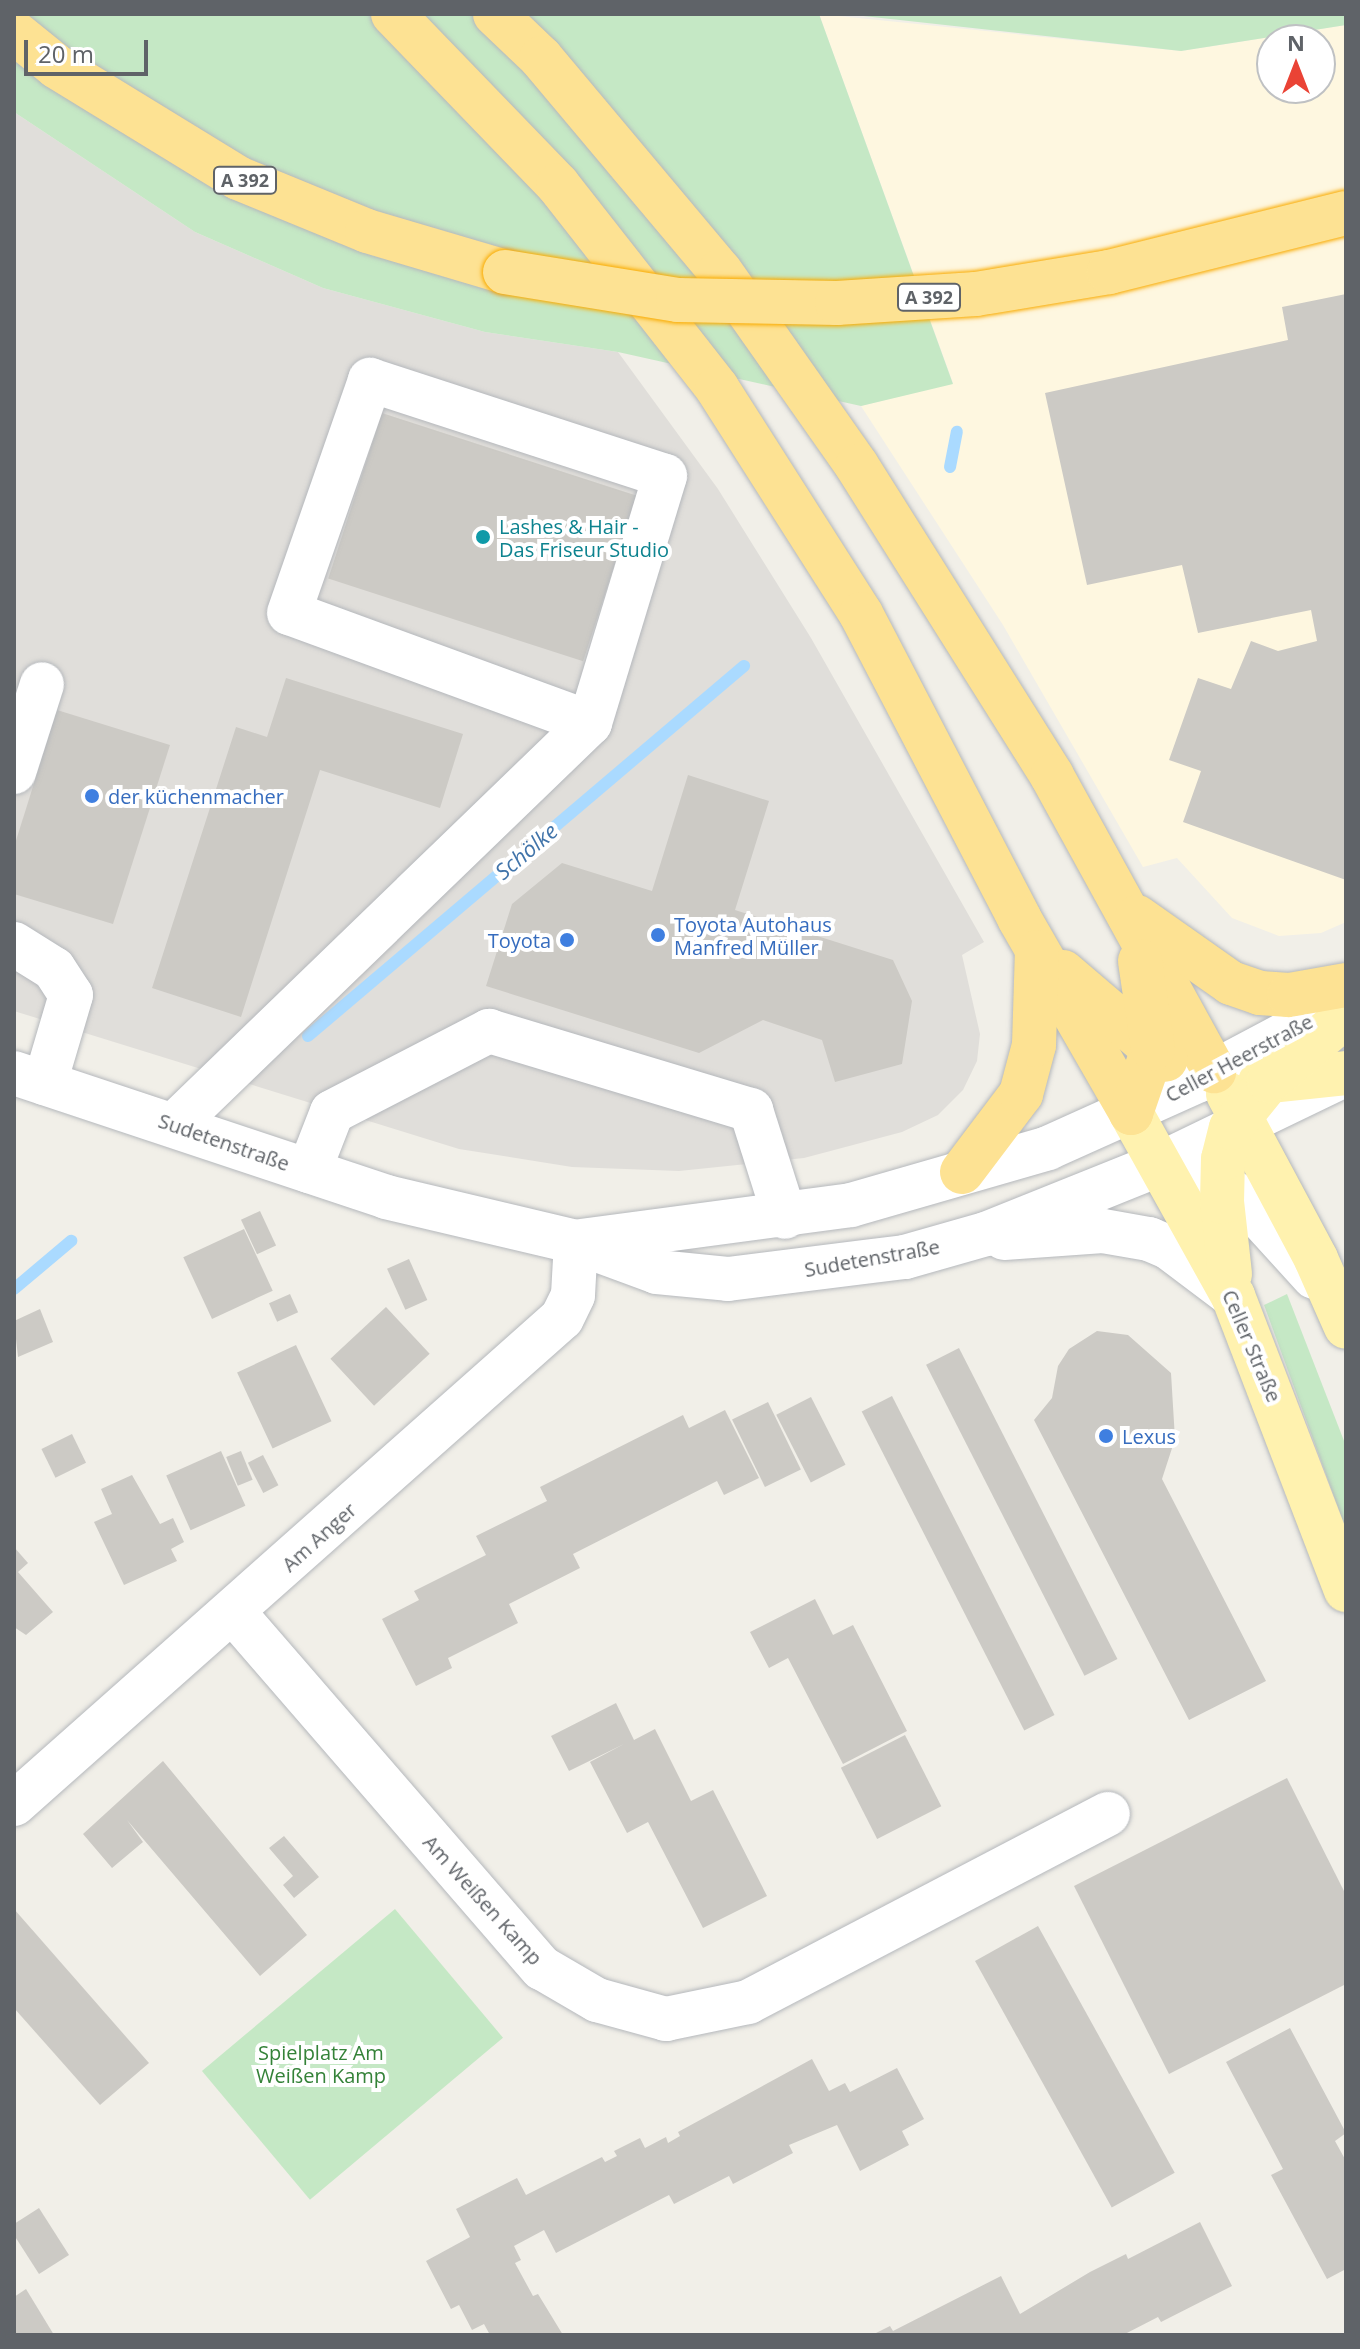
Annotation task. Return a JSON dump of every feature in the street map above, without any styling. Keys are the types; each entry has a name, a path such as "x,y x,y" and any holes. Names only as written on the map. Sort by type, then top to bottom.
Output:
{"highway":[{"path":"393,14 558,185 717,388 861,614 1037,950 1146,1145"},
{"path":"495,14 541,58 630,160 729,284 865,479 1052,776 1126,909 1226,1101"},
{"name":"A 392","path":"14,32 70,75 238,178 367,231 505,272 678,300 837,303 976,294 1109,272 1346,213"},
{"path":"1126,909 1149,1001 1153,1049 1146,1145"},
{"path":"1126,909 1231,983 1289,995 1346,985"},
{"path":"1037,950 1153,1049 1226,1101"},
{"path":"962,1172 1021,1094 1034,1045 1037,950"}],"main road":[{"path":"1226,1101 1269,1081 1346,1016"},
{"path":"1269,1081 1346,1074"},
{"path":"1226,1101 1222,1182 1233,1296"},
{"path":"1226,1101 1344,1321"},
{"name":"Celler Straße","path":"1146,1145 1233,1296 1346,1590"},
{"path":"1344,1321 1346,1259"}],"street":[{"path":"174,1125 590,723 665,476 370,380 289,613 590,723"},
{"path":"14,772 42,684"},
{"path":"14,944 54,969 71,995 30,1078"},
{"name":"Celler Heerstraße","path":"1146,1145 1226,1101 1346,1002"},
{"path":"309,1171 332,1112 489,1031 751,1110 785,1217"},
{"name":"Celler Heerstraße","path":"1146,1145 1226,1101 1346,1074"},
{"name":"Sudetenstraße","path":"30,1078 386,1197 576,1242 657,1272 728,1279 905,1257 962,1241 1146,1145"},
{"path":"1146,1145 1222,1182 1271,1225 1344,1321"},
{"name":"Sudetenstraße","path":"576,1242 785,1217 851,1205 1048,1148 1146,1145"},
{"path":"962,1241 1103,1231 1127,1235 1168,1247 1233,1296"},
{"name":"Am Anger","path":"14,1804 234,1613 562,1318 573,1295 576,1242"},
{"name":"Am Weißen Kamp","path":"234,1613 542,1968 597,2000 666,2019 748,2002 1108,1814"}],"shaded area":[{"path":"819,14 1181,51 1256,39 1256,104 1336,104 1336,27 1346,25 1346,922 1321,933 1279,936 1232,918 1177,858 1143,867 1003,625 861,406 953,383"},
{"path":"14,112 195,232 323,288 485,332 618,352 718,489 811,638 984,942 962,955 980,1034 977,1061 963,1090 938,1115 902,1132 804,1158 679,1171 572,1167 459,1149 14,1011"}],"green space":[{"path":"14,14 819,14 953,384 861,406 618,352 485,332 323,288 195,232 14,112"},
{"path":"845,14 1346,14 1346,25 1256,24 1256,39 1181,51"},
{"path":"1287,1294 1346,1446 1346,1529 1264,1305"},
{"name":"Spielplatz Am Weißen Kamp","path":"395,1909 503,2038 310,2200 202,2071"}],"building":[{"path":"1346,294 1346,880 1183,822 1201,771 1169,760 1198,678 1231,689 1251,641 1278,651 1317,641 1311,610 1198,633 1182,565 1087,585 1045,393 1288,340 1282,307"},
{"name":"Lashes & Hair - Das Friseur Studio","path":"382,413 637,496 583,661 328,578"},
{"path":"286,678 463,734 440,808 320,770 241,1017 152,988 236,727 267,737"},
{"name":"der küchenmacher","path":"57,710 170,745 113,924 14,894 14,847"},
{"name":"Toyota Autohaus Manfred Müller","path":"688,775 769,801 735,910 893,960 912,1001 902,1064 835,1082 822,1040 763,1020 699,1053 486,986 512,904 562,863 652,891"},
{"path":"260,1211 276,1245 257,1254 241,1220"},
{"path":"244,1229 273,1291 212,1319 183,1257"},
{"path":"409,1259 427,1300 405,1310 387,1269"},
{"path":"290,1294 298,1312 277,1322 269,1303"},
{"path":"386,1307 430,1354 374,1406 330,1359"},
{"path":"40,1309 53,1342 18,1357 14,1321"},
{"path":"1097,1331 1128,1335 1171,1373 1175,1439 1162,1479 1266,1681 1189,1720 1034,1420 1052,1398 1058,1366 1069,1349"},
{"path":"296,1345 331,1421 273,1449 237,1372"},
{"path":"959,1348 1117,1659 1084,1676 926,1365"},
{"path":"892,1396 1055,1715 1024,1730 862,1411"},
{"path":"811,1397 846,1465 811,1482 776,1415"},
{"path":"768,1402 801,1469 765,1487 732,1420"},
{"path":"725,1410 759,1478 724,1495 717,1481 573,1554 580,1568 509,1604 518,1623 448,1658 452,1668 416,1686 382,1619 419,1600 414,1591 486,1555 476,1536 547,1501 540,1487 683,1415 689,1428"},
{"path":"72,1434 86,1463 55,1478 41,1449"},
{"path":"221,1451 245,1506 191,1530 166,1475"},
{"path":"241,1451 253,1480 238,1486 226,1457"},
{"path":"263,1455 278,1485 263,1493 248,1463"},
{"path":"132,1475 160,1524 173,1518 184,1542 171,1549 177,1561 124,1585 94,1522 112,1514 101,1489"},
{"path":"14,1547 28,1563 18,1572 53,1612 26,1635 14,1627"},
{"path":"815,1599 833,1635 853,1625 907,1731 843,1764 788,1658 769,1668 750,1632"},
{"path":"616,1703 634,1740 655,1729 691,1801 713,1790 767,1896 703,1928 648,1822 627,1833 590,1762 624,1744 569,1771 551,1736"},
{"path":"905,1735 941,1806 877,1839 841,1768"},
{"path":"163,1761 307,1935 260,1976 127,1820 143,1842 112,1868 83,1834"},
{"path":"1287,1778 1346,1895 1346,1984 1169,2074 1074,1886"},
{"path":"284,1836 319,1877 294,1898 283,1885 293,1876 269,1848"},
{"path":"14,1909 149,2063 100,2105 14,2008"},
{"path":"1038,1926 1175,2173 1112,2208 975,1961"},
{"path":"1290,2028 1346,2133 1335,2141 1346,2161 1346,2269 1327,2279 1271,2175 1283,2169 1226,2062"},
{"path":"812,2059 829,2091 845,2083 850,2092 897,2068 924,2119 902,2131 909,2145 860,2171 837,2125 789,2145 793,2153 733,2184 729,2176 674,2204 669,2195 556,2253 544,2230 514,2246 521,2260 515,2263 533,2296 538,2294 563,2335 490,2335 484,2324 472,2330 459,2305 451,2309 426,2261 470,2237 456,2209 517,2178 526,2195 602,2157 605,2162 617,2156 614,2151 640,2138 645,2148 666,2137 668,2143 680,2136 678,2132"},
{"path":"39,2208 69,2255 39,2274 14,2235 14,2224"},
{"path":"1200,2222 1232,2286 1161,2322 1158,2317 1123,2335 872,2335 890,2326 893,2331 1001,2276 1020,2314 1090,2272 1126,2254 1128,2259"},
{"path":"26,2289 54,2335 14,2335 14,2297"}],"waterway":[{"name":"Schölke","path":"950,467 957,432"},
{"name":"Schölke","path":"308,1036 744,666"},
{"name":"Schölke","path":"14,1289 71,1241"}],"place":[{"name":"Lashes & Hair - Das Friseur Studio","path":"483,537"},
{"name":"der küchenmacher","path":"92,796"},
{"name":"Toyota Autohaus Manfred Müller","path":"658,935"},
{"name":"Toyota","path":"567,940"},
{"name":"Lexus","path":"1106,1436"}]}
